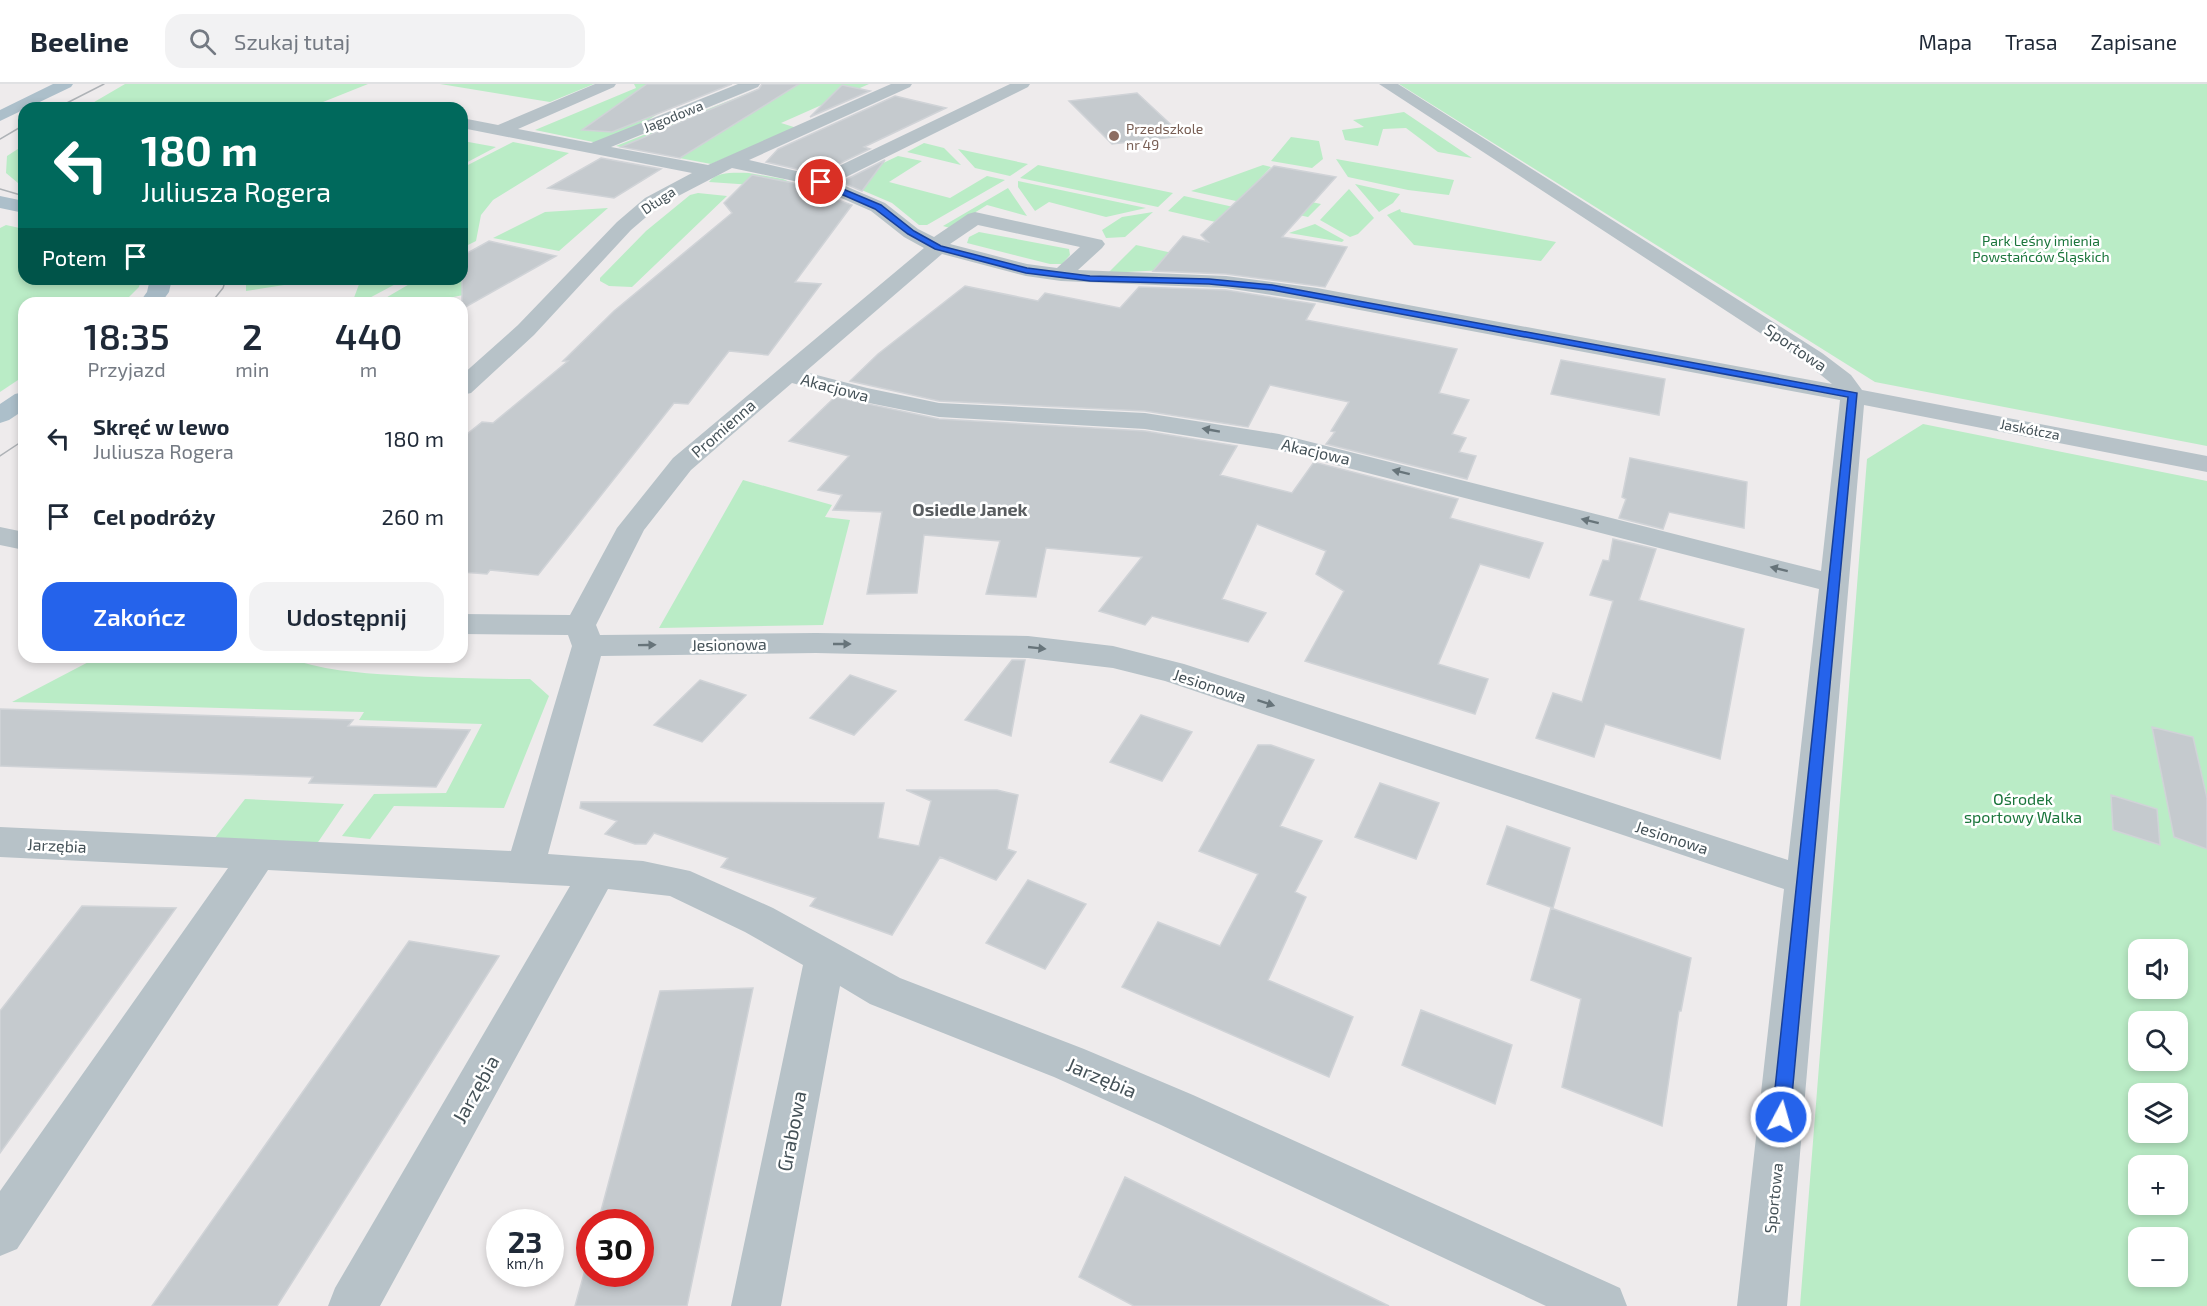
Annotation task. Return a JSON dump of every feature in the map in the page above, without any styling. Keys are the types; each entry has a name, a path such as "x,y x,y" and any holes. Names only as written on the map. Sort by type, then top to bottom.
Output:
{"main road":[{"path":"28,102 65,84"},
{"path":"0,116 18,107"},
{"path":"0,202 18,206"},
{"path":"0,415 18,403"}],"street":[{"path":"501,130 608,84"},
{"name":"Jagodowa","path":"595,147 752,84"},
{"name":"Długa","path":"468,383 526,330 639,212 670,191 710,171 904,84"},
{"path":"821,182 1022,84"},
{"name":"Sportowa","path":"1387,84 1814,358 1831,370 1853,395 1836,584 1762,1306"},
{"path":"468,124 710,171"},
{"name":"Jaskółcza","path":"731,162 821,182 878,207 911,233 938,247 1000,265 1061,276 1209,281 1272,288 1853,395 2207,464"},
{"name":"Promienna","path":"525,867 584,635 631,528 656,494 697,450 938,247 943,238 975,218 1095,244 1061,276"},
{"name":"Akacjowa","path":"786,374 883,400 939,410 1145,421 1279,442 1836,584"},
{"path":"0,536 18,540"},
{"name":"Jesionowa","path":"468,625 584,635 1028,646 1113,657 1173,672 1805,881"},
{"name":"Jarzębia","path":"0,842 525,867 644,876 675,882 759,920 885,991 1069,1063 1177,1110 1602,1306"},
{"path":"0,1232 258,854"},
{"name":"Jarzębia","path":"353,1306 597,873"},
{"name":"Grabowa","path":"756,1306 825,957"}],"green space":[{"path":"125,84 368,84 323,102 94,102"},
{"path":"440,84 594,84 550,102"},
{"path":"634,84 701,84 634,130 598,143 535,130 636,88"},
{"path":"771,84 869,84 781,123 797,128 711,164 616,146"},
{"name":"Park Leśny imienia Powstańców Śląskich","path":"1399,84 2207,84 2207,446 1875,382"},
{"path":"1404,112 1472,158 1438,152 1406,128 1383,129 1378,146 1345,140 1342,130 1364,127 1353,120"},
{"path":"1291,137 1319,141 1323,159 1312,168 1271,161"},
{"path":"468,142 496,147 468,162"},
{"path":"513,142 569,153 493,200 481,215 476,241 468,245 468,165"},
{"path":"924,143 944,148 961,165 907,152"},
{"path":"18,149 18,183 6,173 7,156"},
{"path":"958,149 1028,164 1010,176 975,168"},
{"path":"898,156 922,161 889,182 950,198 987,176 1005,180 927,225 919,225 892,203 843,182"},
{"path":"1336,159 1454,180 1449,195 1408,190 1348,177"},
{"path":"1038,165 1173,193 1158,207 1020,178"},
{"path":"1263,165 1271,167 1250,189 1321,204 1308,217 1191,191"},
{"path":"749,173 783,179 799,186 709,182 712,178 722,174"},
{"path":"1018,181 1146,208 1106,217 1049,202 1035,211 1018,187"},
{"path":"1355,184 1400,194 1393,203 1379,212"},
{"path":"1008,188 1027,216 987,205 950,228 943,226"},
{"path":"1349,189 1374,218 1358,234 1350,237 1320,220"},
{"path":"698,193 727,196 632,287 609,286 600,281 600,278 646,231 690,195"},
{"path":"1184,196 1247,210 1246,229 1168,211"},
{"path":"608,208 559,251 493,238 545,212"},
{"path":"1400,209 1401,212 1556,242 1541,261 1414,245 1387,215"},
{"path":"1153,212 1125,237 1106,238 1102,230 1122,217"},
{"path":"1315,224 1344,240 1342,242 1289,233"},
{"path":"6,225 18,228 18,285 140,285 129,297 18,297 18,380 0,392 0,228"},
{"path":"979,232 1069,249 1070,255 1062,264 1050,264 967,243 969,237"},
{"path":"1136,245 1209,261 1164,270 1108,273"},
{"path":"468,282 488,290 454,297 387,297 408,285 468,285"},
{"path":"246,285 284,285 246,291"},
{"path":"359,285 394,285 371,297 354,297"},
{"name":"Ośrodek sportowy Walka","path":"1923,424 2207,481 2207,1306 1800,1306 1867,459"},
{"path":"743,480 832,505 825,517 850,520 823,625 659,628"},
{"path":"87,663 307,663 367,673 446,678 530,679 549,696 504,808 394,806 370,839 342,836 374,794 446,793 482,724 359,720 364,712 12,702"},
{"path":"245,799 344,804 314,848 211,843"}],"building":[{"path":"647,84 732,84 612,132 582,130"},
{"path":"762,84 799,84 680,158 621,147 759,89"},
{"path":"842,85 870,91 810,117"},
{"path":"1137,93 1183,136 1112,144 1069,101"},
{"path":"895,96 946,108 864,147 870,149 818,174 766,162 778,149"},
{"path":"601,158 661,169 614,198 548,188"},
{"path":"885,160 862,191 841,182"},
{"path":"1274,166 1336,177 1282,237 1347,247 1325,287 1226,274 1153,271 1183,236 1208,242 1201,235"},
{"path":"752,175 793,183 852,205 795,282 821,284 768,355 729,351 688,404 674,403 538,575 490,570 487,574 468,572 468,433 482,422 493,423 568,361 563,361 614,311 732,213 724,203"},
{"path":"489,241 556,256 468,306 468,297 462,297 462,285 468,285 468,253"},
{"path":"965,286 1038,301 1045,293 1120,308 1139,287 1226,290 1315,304 1306,320 1457,349 1439,393 1469,400 1452,434 1466,438 1459,452 1476,456 1467,479 1326,444 1335,432 1331,431 1349,402 1270,385 1248,427 1145,411 939,401 850,381 878,354"},
{"path":"1561,360 1665,379 1659,415 1551,394"},
{"path":"835,397 939,419 1145,431 1237,446 1220,475 1292,493 1314,462 1458,499 1450,518 1543,543 1529,578 1480,564 1438,664 1488,679 1475,714 1305,661 1344,591 1316,574 1326,551 1257,524 1222,599 1266,613 1248,642 1152,616 1145,625 1099,611 1142,557 1046,548 1036,597 986,594 1000,541 924,535 917,593 867,594 882,512 833,510 842,495 818,490 849,456 789,441"},
{"path":"1630,458 1747,482 1744,528 1669,512 1663,529 1619,518 1626,499 1622,497"},
{"path":"1613,539 1656,549 1639,600 1744,629 1720,759 1605,724 1594,757 1536,738 1553,693 1582,702 1613,601 1590,595 1603,560 1609,561"},
{"path":"1012,660 1025,660 1011,736 965,720"},
{"path":"850,675 896,691 854,735 810,718"},
{"path":"700,680 746,695 702,742 654,725"},
{"path":"0,709 353,720 348,726 470,730 436,787 309,783 313,777 0,766"},
{"path":"1141,715 1192,732 1162,781 1110,762"},
{"path":"2152,727 2193,737 2207,798 2207,849 2174,837"},
{"path":"1258,745 1271,745 1314,760 1280,826 1322,841 1295,892 1306,897 1268,980 1353,1017 1329,1077 1122,987 1158,922 1220,946 1258,874 1199,851"},
{"path":"1380,783 1439,803 1416,859 1355,837"},
{"path":"906,790 997,790 1018,795 1007,849 1016,852 996,880 940,857 892,935 810,906 816,898 721,867 728,858 654,833 646,844 635,844 605,834 617,821 580,808 581,802 884,803 878,838 919,846 931,801"},
{"path":"2111,795 2157,809 2160,845 2113,830"},
{"path":"1507,826 1570,848 1553,908 1487,884"},
{"path":"1028,880 1086,904 1045,969 986,943"},
{"path":"82,906 176,908 0,1153 0,1011"},
{"path":"1551,908 1691,958 1681,1011 1679,1011 1662,1126 1562,1087 1581,999 1531,980"},
{"path":"409,941 499,956 277,1306 152,1306"},
{"path":"753,988 687,1306 575,1306 580,1287 654,1287 654,1209 601,1209 660,991"},
{"path":"1421,1010 1512,1045 1495,1104 1402,1065"},
{"path":"1125,1177 1389,1306 1134,1306 1079,1277"}],"tram line":[{"path":"69,102 104,84"},
{"path":"0,139 18,128"},
{"path":"0,189 18,194"},
{"path":"216,297 224,285"},
{"path":"0,456 18,444"}],"place":[{"name":"Przedszkole nr 49","path":"1114,136"}],"district":[{"name":"Osiedle Janek","path":"970,509"}],"route":[{"path":"821,182 878,207 911,233 938,247 1000,265 1061,276 1209,281 1272,288 1853,395 1836,584 1781,1117"}]}
